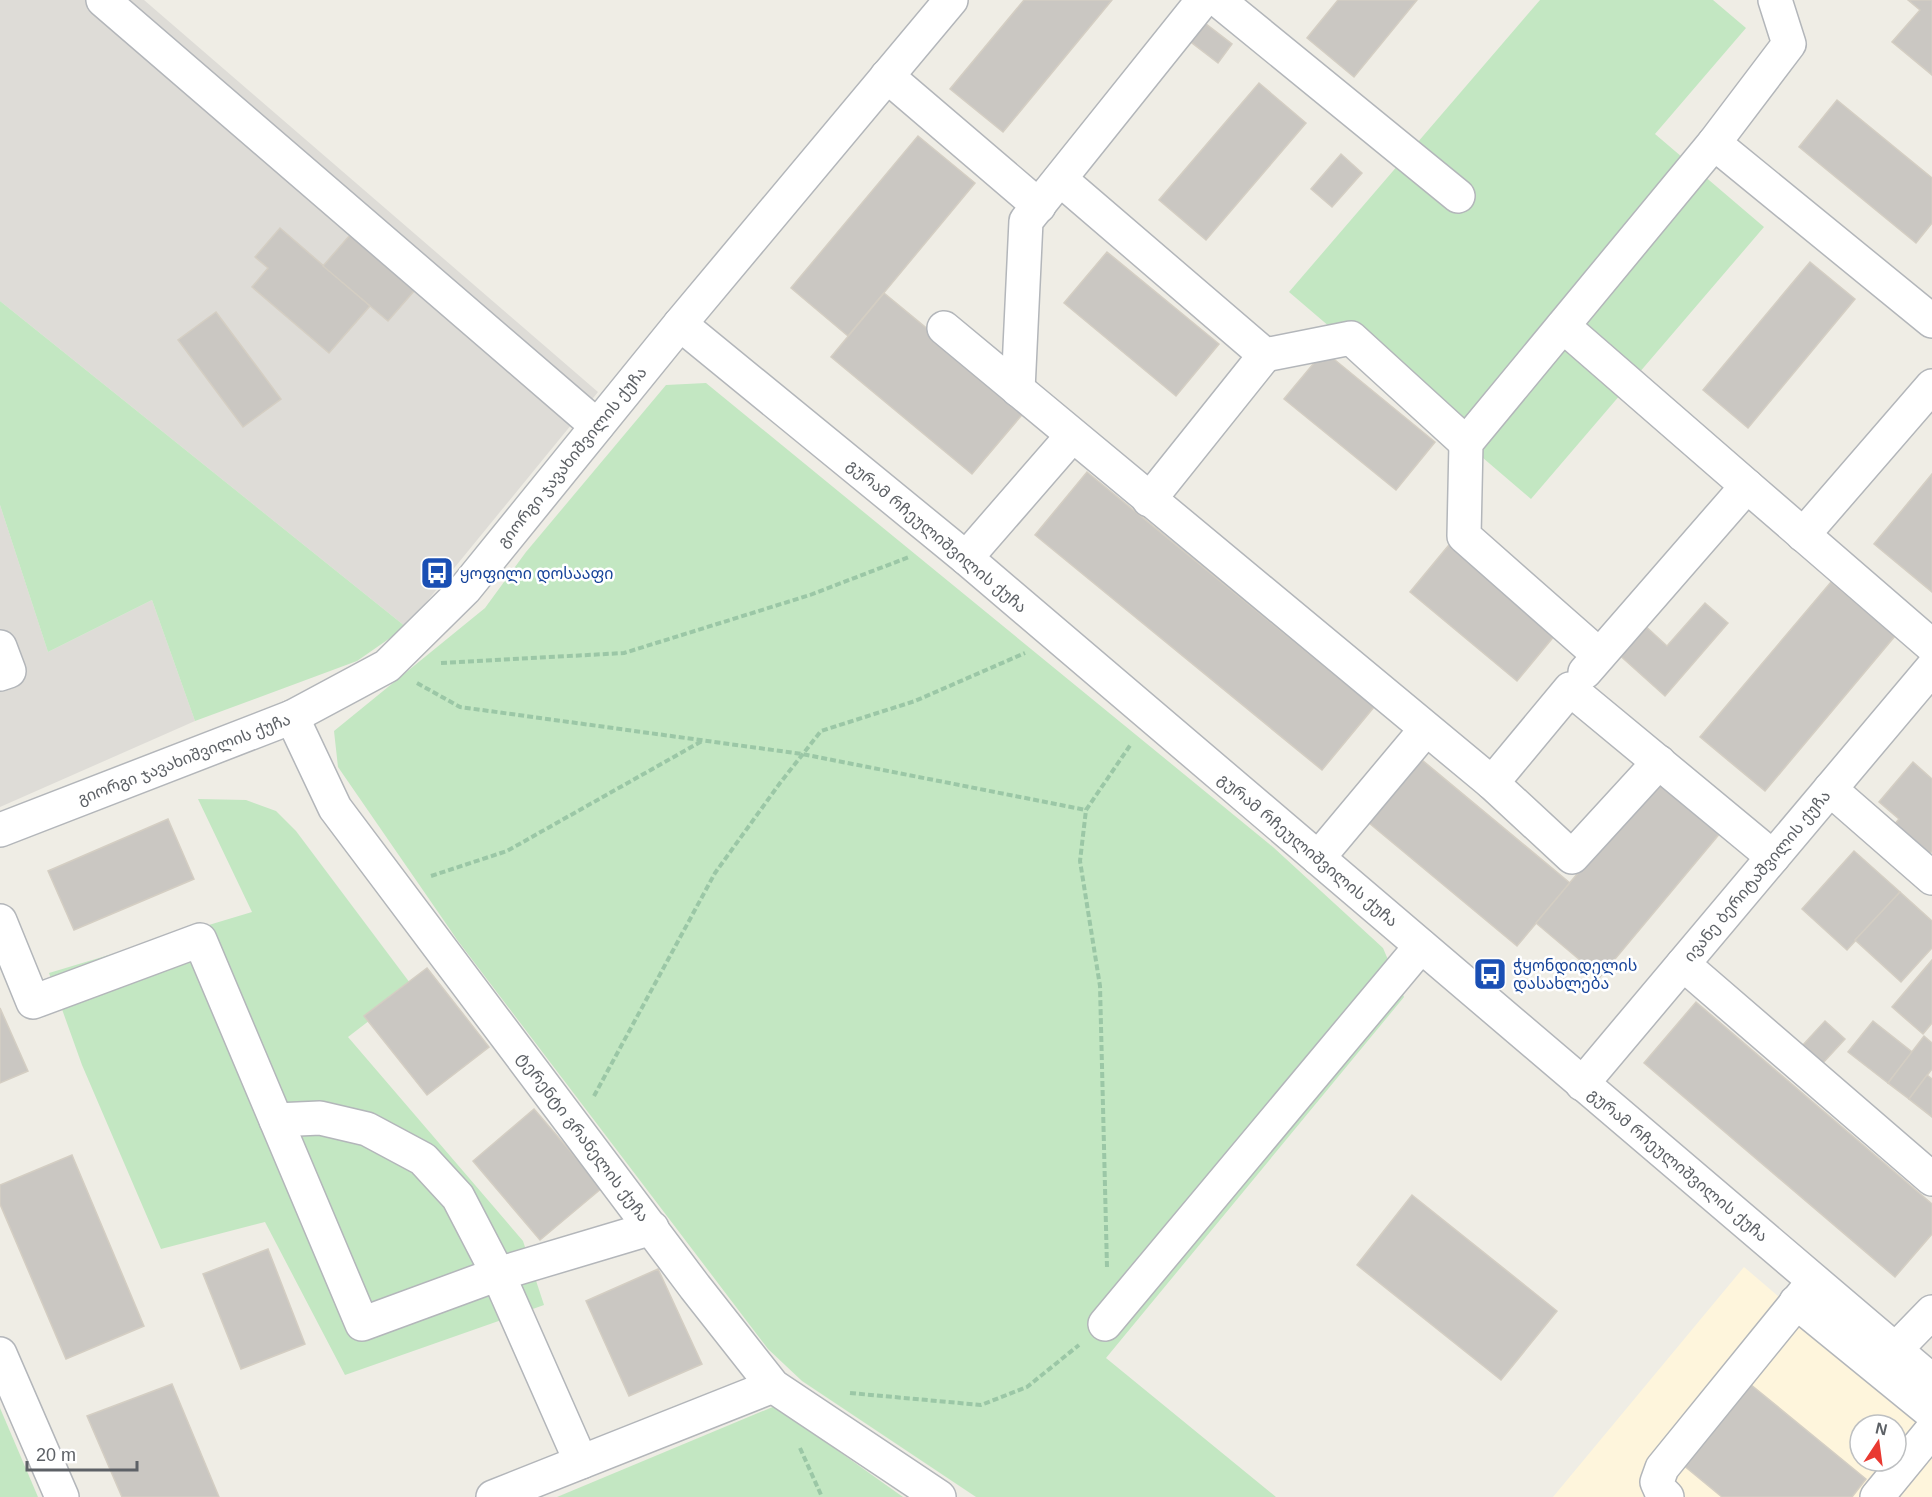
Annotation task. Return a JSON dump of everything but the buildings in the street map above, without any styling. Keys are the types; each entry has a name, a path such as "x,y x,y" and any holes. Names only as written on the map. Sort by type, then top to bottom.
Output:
{"street":[{"path":"103,0 597,426"},
{"name":"გიორგი ჯავახიშვილის ქუჩა","path":"0,831 292,717 387,666 465,589 680,324 951,0"},
{"path":"1018,390 1026,221 1203,0"},
{"path":"1218,0 1458,196"},
{"path":"1599,655 1464,536 1466,443 1714,142 1789,44 1775,0"},
{"path":"886,76 1039,206"},
{"path":"1714,142 1932,321"},
{"path":"1060,179 1264,355"},
{"name":"გურამ რჩეულიშვილის ქუჩა","path":"680,324 956,550 1582,1084 1805,1292 1895,1350 1932,1381"},
{"path":"1563,326 1932,646"},
{"path":"944,328 1492,783 1572,857 1659,762"},
{"path":"1149,500 1264,355 1351,338 1466,443"},
{"path":"1803,535 1932,386"},
{"path":"956,550 1072,435"},
{"path":"1492,783 1599,655 1747,486"},
{"path":"0,647 9,671 0,675"},
{"name":"ივანე ბერიტაშვილის ქუჩა","path":"1582,1084 1932,668"},
{"path":"1570,689 1773,857"},
{"name":"ტერენტი გრანელის ქუჩა","path":"292,717 335,808 773,1386 939,1497"},
{"path":"1318,858 1426,729"},
{"path":"1830,789 1932,878"},
{"path":"0,921 33,1002 200,940 362,1324 498,1274 652,1228"},
{"path":"1105,1324 1421,946"},
{"path":"1683,964 1932,1179"},
{"path":"276,1120 320,1118 367,1129 423,1159 458,1197 498,1274 581,1462"},
{"path":"1667,1497 1657,1482 1662,1468 1805,1292 1932,1413"},
{"path":"1895,1350 1932,1312"},
{"path":"0,1354 62,1497"},
{"path":"493,1497 773,1386"},
{"path":"1877,1497 1932,1430"}],"path":[{"path":"387,666 624,653 956,550"},
{"path":"576,1128 715,873 821,731 915,701 1060,638"},
{"path":"387,666 460,707 802,754 1086,810"},
{"path":"1107,1270 1100,986 1080,861 1086,810 1151,716"},
{"path":"395,887 507,851 703,741"},
{"path":"842,1392 981,1405 1027,1387 1105,1324"}],"shaded area":[{"path":"0,0 144,0 598,392 406,627 0,301"},
{"path":"0,505 48,652 152,600 195,721 0,807"},
{"path":"1744,1267 1932,1427 1932,1497 1553,1497"}],"green space":[{"path":"1540,0 1713,0 1746,28 1655,134 1764,227 1531,499 1289,292"},
{"path":"0,301 406,627 357,661 195,721 152,600 48,652 0,505"},
{"path":"706,383 1273,847 1383,948 1404,997 1106,1358 1276,1497 976,1497 802,1381 768,1349 458,941 338,767 334,731 485,608 526,552 666,385"},
{"path":"198,799 246,800 276,811 296,831 413,987 348,1037 523,1241 544,1305 345,1375 265,1222 161,1249 82,1065 49,973 252,912"},
{"path":"775,1406 903,1497 557,1497"},
{"path":"0,1408 38,1497 0,1497"}],"place":[{"name":"ყოფილი დოსააფი","path":"437,573"},
{"name":"ჭყონდიდელის დასახლება","path":"1490,974"}]}
